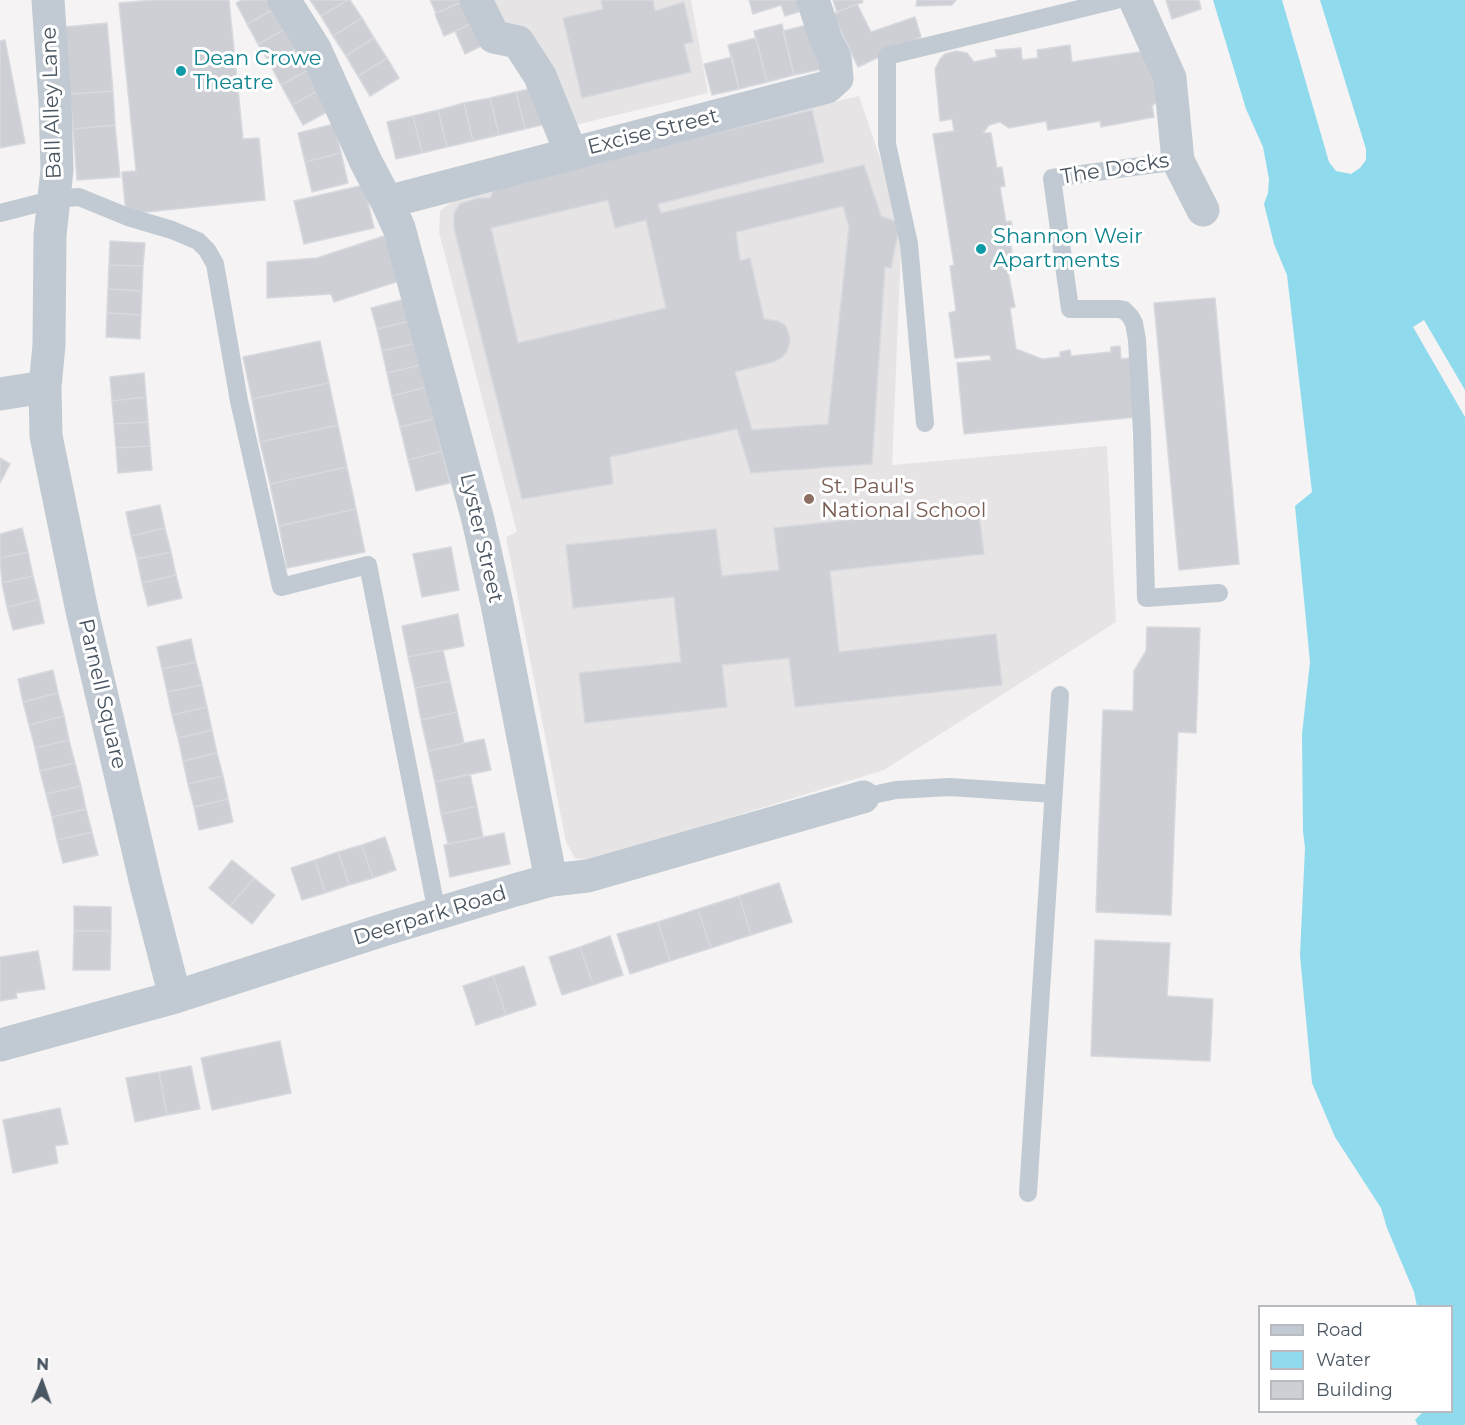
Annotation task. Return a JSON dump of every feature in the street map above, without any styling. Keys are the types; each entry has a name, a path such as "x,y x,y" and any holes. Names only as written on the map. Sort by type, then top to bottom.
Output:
{"street":[{"name":"Ball Alley Lane","path":"48,0 55,102 57,170 55,203"},
{"name":"Lyster Street","path":"284,0 315,49 366,162 399,228 478,520 497,604 551,880"},
{"path":"476,0 494,37 518,42 540,76 571,153"},
{"name":"Excise Street","path":"387,202 826,87 837,78 835,58 826,40 813,0"},
{"name":"The Docks","path":"1135,0 1170,78 1178,161"},
{"path":"1178,161 1203,210"},
{"name":"Parnell Square","path":"55,203 50,235 49,345 45,387 46,436 82,611 175,997"},
{"path":"0,394 45,387"},
{"name":"Deerpark Road","path":"0,1046 175,997 437,913 551,880 588,876 863,797"}],"lane":[{"path":"925,423 909,244 887,144 887,56 1116,0"},
{"name":"The Docks","path":"1178,161 1052,178 1070,309 1124,310 1134,323 1142,432 1146,598 1219,593"},
{"path":"0,213 79,197 128,217 172,230 198,241 207,250 215,264 238,401 281,587 368,565 437,913"},
{"path":"1028,1193 1060,695"},
{"path":"863,797 896,790 950,787 1054,794"}],"shaded area":[{"path":"485,0 691,0 708,93 571,126 500,31"},
{"name":"St. Paul's National School","path":"859,96 902,223 892,465 1107,446 1116,622 884,770 590,861 575,858 566,842 506,537 517,532 439,232 440,211 456,199"}],"water":[{"path":"1213,0 1465,0 1465,1425 1418,1425 1415,1420 1422,1413 1453,1413 1453,1305 1417,1305 1414,1292 1381,1208 1335,1137 1312,1083 1300,955 1305,848 1302,734 1310,662 1295,506 1312,492 1287,275 1274,244 1264,204 1269,179 1263,147 1246,109"}],"pier":[{"path":"1282,0 1320,0 1366,149 1366,160 1351,174 1336,171 1329,162"},
{"path":"1424,320 1465,390 1465,417 1413,327"}],"building":[{"name":"Dean Crowe Theatre","path":"154,0 229,0 243,139 259,138 265,200 126,214 122,172 136,171 119,3"},
{"path":"242,0 274,0 278,7 247,24 236,3"},
{"path":"310,0 348,0 321,16"},
{"path":"348,0 362,18 333,36 321,16"},
{"path":"430,0 466,0 436,13"},
{"path":"466,0 477,21 444,36 435,14"},
{"path":"601,0 653,0 655,11 684,2 693,42 684,44 691,72 582,98 563,18 603,9"},
{"path":"749,0 802,0 805,10 785,16 781,5 753,14"},
{"path":"833,0 862,0 863,2 837,12"},
{"path":"917,0 956,0 952,5 916,6"},
{"path":"1166,0 1199,0 1201,9 1172,19"},
{"path":"857,4 871,32 915,17 921,37 858,67 833,14"},
{"path":"278,7 289,27 258,44 247,24"},
{"path":"362,18 374,38 346,56 333,36"},
{"path":"477,21 487,43 465,54 455,31"},
{"path":"107,23 113,91 70,94 64,27"},
{"path":"782,24 794,75 767,82 754,31"},
{"path":"811,24 822,69 794,75 783,31"},
{"path":"289,27 300,47 270,64 258,44"},
{"path":"374,38 387,58 358,76 346,56"},
{"path":"756,38 767,82 739,89 728,45"},
{"path":"5,40 25,143 0,148 0,41"},
{"name":"Shannon Weir Apartments","path":"1070,45 1072,62 1146,51 1160,99 1152,106 1154,117 1101,127 1100,121 1048,130 1046,121 1009,128 1000,122 989,125 983,133 991,133 997,168 1002,167 1005,186 1000,187 1006,222 1011,221 1014,237 1010,239 1013,259 1006,261 1015,307 1010,308 1016,349 1042,359 1060,357 1060,352 1070,350 1071,356 1111,352 1111,347 1120,346 1121,359 1131,358 1137,417 964,434 957,363 991,360 990,355 955,358 949,313 956,311 950,266 954,265 933,134 954,131 952,119 940,121 935,69 945,54 956,51 967,53 974,62 997,57 995,50 1021,48 1022,60 1038,58 1037,50"},
{"path":"300,47 312,68 281,85 270,64"},
{"path":"732,57 739,89 712,95 704,64"},
{"path":"387,58 399,78 370,96 358,76"},
{"path":"312,68 323,88 292,105 281,85"},
{"path":"542,86 550,123 525,129 516,92"},
{"path":"323,88 334,108 303,125 292,105"},
{"path":"113,91 115,125 73,129 70,94"},
{"path":"516,92 525,129 499,135 490,98"},
{"path":"490,98 499,135 473,141 464,103"},
{"path":"464,103 473,141 447,147 438,110"},
{"path":"438,110 447,147 422,153 413,116"},
{"path":"812,110 824,162 658,204 661,213 864,165 881,216 900,223 891,268 885,267 872,464 751,473 737,429 610,457 613,484 522,499 454,228 454,213 460,204 478,198 490,198 496,185","holes":["608,200 615,228 646,220 666,308 518,343 491,228","843,206 849,227 828,424 752,430 735,372 773,362 782,357 790,342 785,325 778,321 764,319 750,258 740,261 736,232"]},
{"path":"413,116 422,153 396,159 387,122"},
{"path":"334,124 341,153 305,162 298,133"},
{"path":"115,125 120,177 77,180 73,129"},
{"path":"341,153 348,183 312,192 305,162"},
{"path":"364,185 374,228 304,244 294,201"},
{"path":"384,236 399,281 334,302 331,294 267,298 267,262 317,258"},
{"path":"110,241 145,243 143,266 109,265"},
{"path":"109,265 143,266 142,291 108,289"},
{"path":"108,289 142,291 141,315 107,313"},
{"path":"1215,298 1239,564 1179,570 1154,303"},
{"path":"405,299 410,321 377,329 371,308"},
{"path":"107,313 141,315 140,339 106,337"},
{"path":"410,321 416,343 382,351 377,329"},
{"path":"320,341 329,383 252,399 243,357"},
{"path":"416,343 421,365 387,373 382,351"},
{"path":"421,365 426,387 392,396 387,373"},
{"path":"144,373 146,397 112,401 110,377"},
{"path":"329,383 338,425 260,442 252,399"},
{"path":"426,387 434,419 400,427 392,396"},
{"path":"146,397 148,422 114,424 112,401"},
{"path":"434,419 442,451 408,460 400,427"},
{"path":"148,422 150,446 116,448 114,424"},
{"path":"338,425 347,467 270,484 260,442"},
{"path":"150,446 152,470 118,473 116,448"},
{"path":"442,451 450,483 416,491 408,460"},
{"path":"0,458 10,464 0,483"},
{"path":"347,467 356,509 279,526 270,484"},
{"path":"160,505 165,528 131,536 126,512"},
{"path":"978,506 984,554 830,571 839,652 996,634 1002,685 795,707 789,658 722,665 727,707 585,723 579,673 681,662 674,597 573,608 566,545 716,529 722,576 779,570 774,528"},
{"path":"356,509 365,552 287,568 279,526"},
{"path":"22,528 28,552 0,558 0,534"},
{"path":"165,528 171,552 137,559 131,536"},
{"path":"451,547 459,590 422,597 413,554"},
{"path":"28,552 33,576 2,583 0,558"},
{"path":"171,552 176,575 142,583 137,559"},
{"path":"176,575 182,598 148,606 142,583"},
{"path":"33,576 39,599 7,607 2,583"},
{"path":"39,599 44,623 13,630 7,607"},
{"path":"458,614 464,646 408,657 402,626"},
{"path":"1147,627 1200,628 1196,733 1178,732 1171,915 1096,912 1103,710 1133,711 1134,671 1146,651"},
{"path":"191,639 196,662 162,669 157,647"},
{"path":"443,650 450,681 415,688 408,657"},
{"path":"196,662 202,685 167,692 162,669"},
{"path":"53,670 58,693 23,702 18,679"},
{"path":"450,681 457,712 421,720 415,688"},
{"path":"202,685 207,707 172,715 167,692"},
{"path":"58,693 64,716 29,725 23,702"},
{"path":"207,707 212,730 178,738 172,715"},
{"path":"457,712 464,743 428,751 421,720"},
{"path":"64,716 69,740 35,748 29,725"},
{"path":"212,730 217,753 183,761 178,738"},
{"path":"484,739 491,770 435,782 428,751"},
{"path":"69,740 75,763 40,771 35,748"},
{"path":"217,753 223,776 188,784 183,761"},
{"path":"75,763 81,786 46,794 40,771"},
{"path":"470,774 477,806 441,814 435,782"},
{"path":"223,776 228,799 194,807 188,784"},
{"path":"81,786 86,809 52,817 46,794"},
{"path":"228,799 233,822 199,830 194,807"},
{"path":"477,806 483,837 448,844 441,814"},
{"path":"86,809 92,832 57,840 52,817"},
{"path":"92,832 98,855 63,863 57,840"},
{"path":"504,833 510,864 450,877 444,845"},
{"path":"385,837 396,870 373,878 362,845"},
{"path":"362,845 373,878 349,885 338,852"},
{"path":"338,852 349,885 325,893 315,860"},
{"path":"232,860 254,878 230,906 209,888"},
{"path":"315,860 325,893 302,900 291,868"},
{"path":"254,878 275,895 252,924 230,906"},
{"path":"779,883 792,922 751,935 739,896"},
{"path":"739,896 751,935 711,948 698,909"},
{"path":"74,906 111,907 111,931 74,931"},
{"path":"698,909 711,948 670,961 658,922"},
{"path":"658,922 670,961 630,974 617,934"},
{"path":"74,931 111,931 110,970 73,970"},
{"path":"610,936 623,975 593,985 580,947"},
{"path":"1095,940 1170,943 1167,996 1213,999 1210,1061 1091,1056"},
{"path":"580,947 593,985 562,995 549,957"},
{"path":"38,951 45,989 16,993 17,998 0,1001 0,957"},
{"path":"524,966 536,1005 506,1015 493,976"},
{"path":"493,976 506,1015 476,1025 463,986"},
{"path":"280,1041 291,1093 212,1110 201,1058"},
{"path":"191,1066 200,1109 167,1115 159,1072"},
{"path":"159,1072 167,1115 135,1122 126,1078"},
{"path":"60,1108 68,1144 55,1146 58,1163 13,1173 3,1120"}],"place":[{"name":"Dean Crowe Theatre","path":"181,71"},
{"name":"Shannon Weir Apartments","path":"981,249"},
{"name":"St. Paul's National School","path":"809,499"}]}
